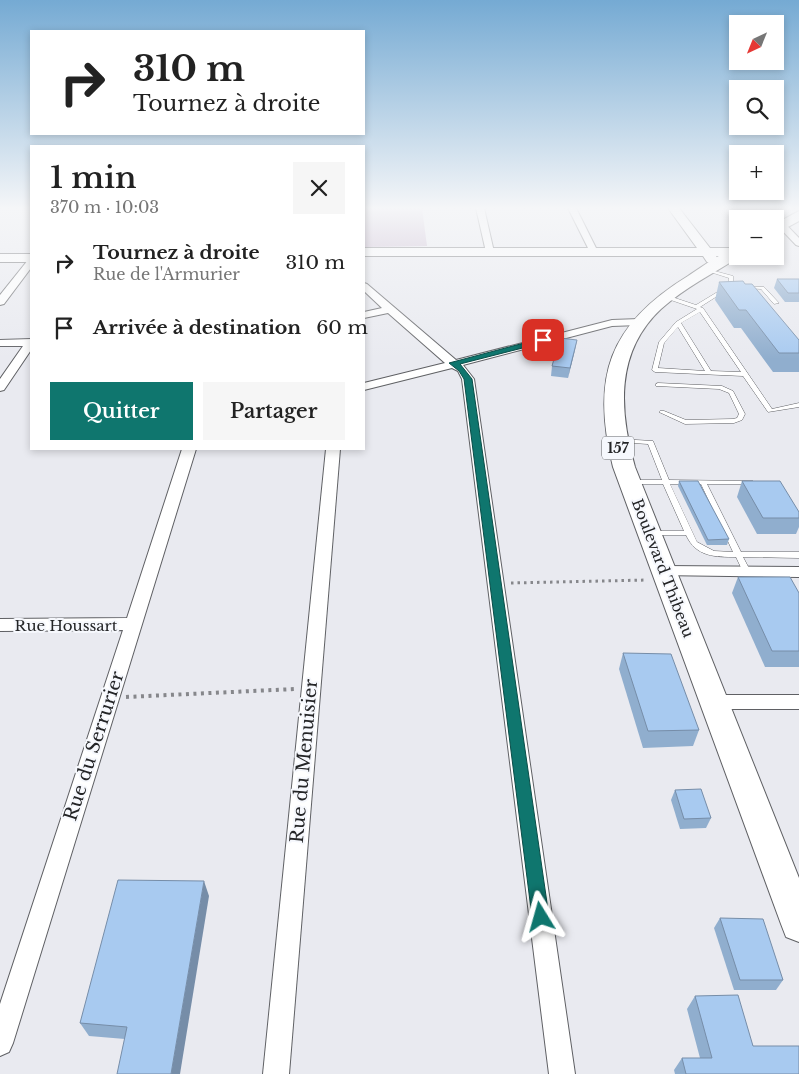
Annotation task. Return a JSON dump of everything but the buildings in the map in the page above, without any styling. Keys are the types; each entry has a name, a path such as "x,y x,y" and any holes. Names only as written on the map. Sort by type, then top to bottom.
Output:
{"main road":[{"name":"Boulevard Thibeau","path":"727,258 667,297 639,322 625,345 615,376 612,410 617,441 629,482 714,702 795,903"}],"street":[{"path":"709,258 713,267"},
{"path":"0,302 30,263"},
{"path":"365,287 462,369 468,379 562,1074"},
{"path":"365,315 390,309"},
{"path":"365,386 612,323 639,322"},
{"path":"0,343 30,342"},
{"path":"0,387 30,343"},
{"name":"Rue du Serrurier","path":"0,1044 189,450"},
{"name":"Rue du Menuisier","path":"276,1074 333,450"},
{"path":"664,571 799,572"},
{"name":"Rue Houssart","path":"0,625 132,624"},
{"path":"714,702 799,702"}],"lane":[{"path":"713,267 731,276 731,286"},
{"path":"745,374 655,370 661,343 678,323 731,286 762,288 776,303"},
{"path":"741,286 747,294"},
{"path":"667,297 699,308 770,411 799,405"},
{"path":"678,323 710,372"},
{"path":"658,386 720,387 731,392 742,414 740,419 734,421 686,422 662,412"},
{"path":"617,441 651,442 666,482 694,544 713,554 799,554"},
{"path":"629,482 763,482"},
{"path":"703,482 747,572"},
{"path":"649,532 689,533"}],"path":[{"path":"495,583 649,580 664,571"},
{"path":"109,698 310,689"}],"route":[{"path":"541,917 468,379 462,369 454,363 543,340"}]}
